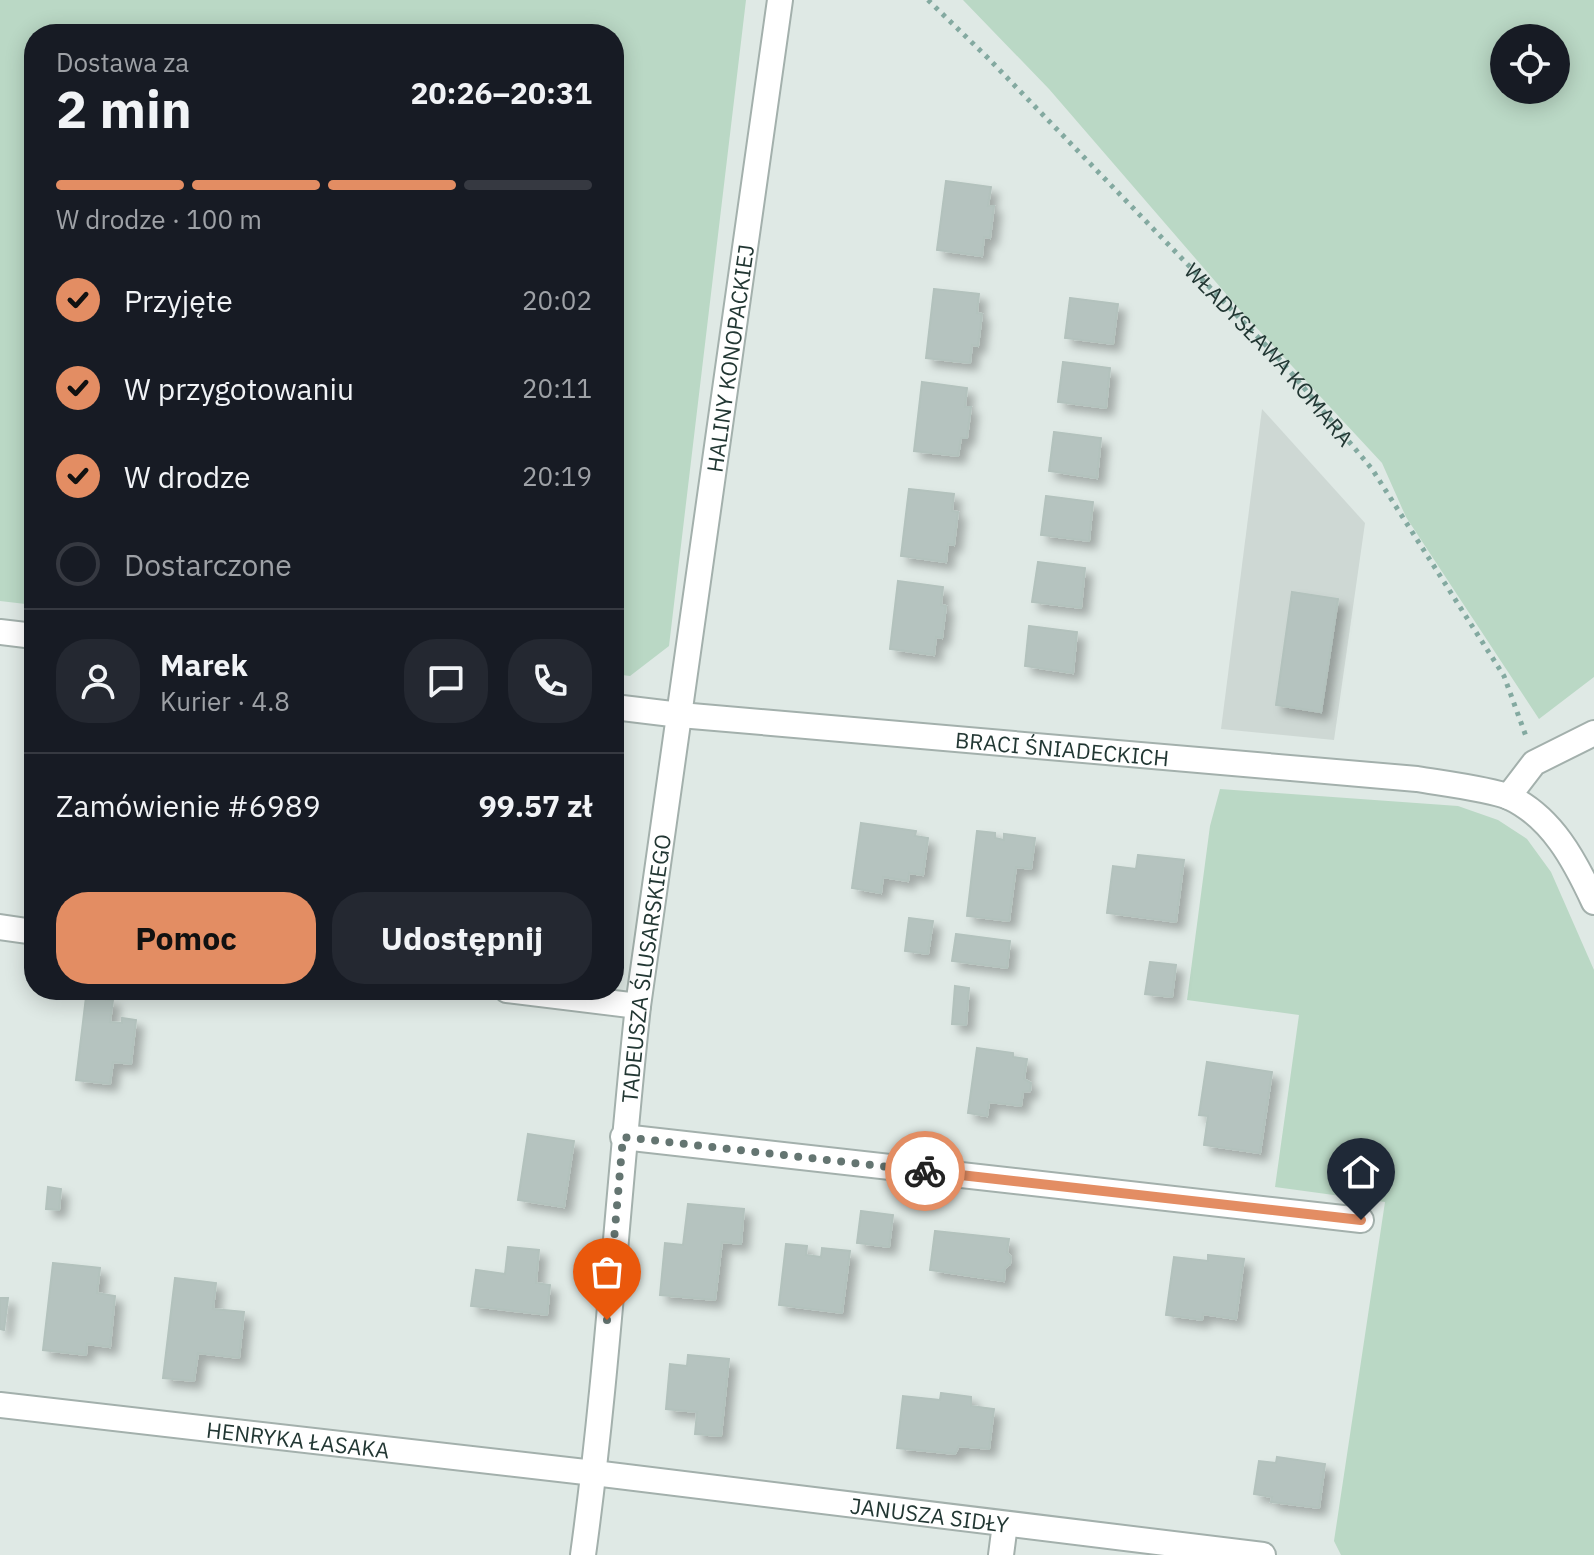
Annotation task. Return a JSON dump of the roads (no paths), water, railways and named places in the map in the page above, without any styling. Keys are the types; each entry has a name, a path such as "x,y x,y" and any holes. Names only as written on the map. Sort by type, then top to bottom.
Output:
{"street":[{"name":"HALINY KONOPACKIEJ","path":"680,715 780,0"},
{"path":"0,632 24,635"},
{"name":"BRACI ŚNIADECKICH","path":"624,708 1417,779 1508,797"},
{"name":"TADEUSZA ŚLUSARSKIEGO","path":"583,1555 594,1473 623,1137 638,1006 680,715"},
{"path":"1594,733 1534,763 1508,797 1543,820 1569,854 1594,902"},
{"path":"0,927 24,931"},
{"path":"589,1000 638,1006"},
{"path":"623,1137 1361,1220"},
{"name":"HENRYKA ŁASAKA","path":"0,1405 594,1473"},
{"name":"JANUSZA SIDŁY","path":"594,1473 1263,1555"},
{"path":"1001,1555 1005,1524"}]}
